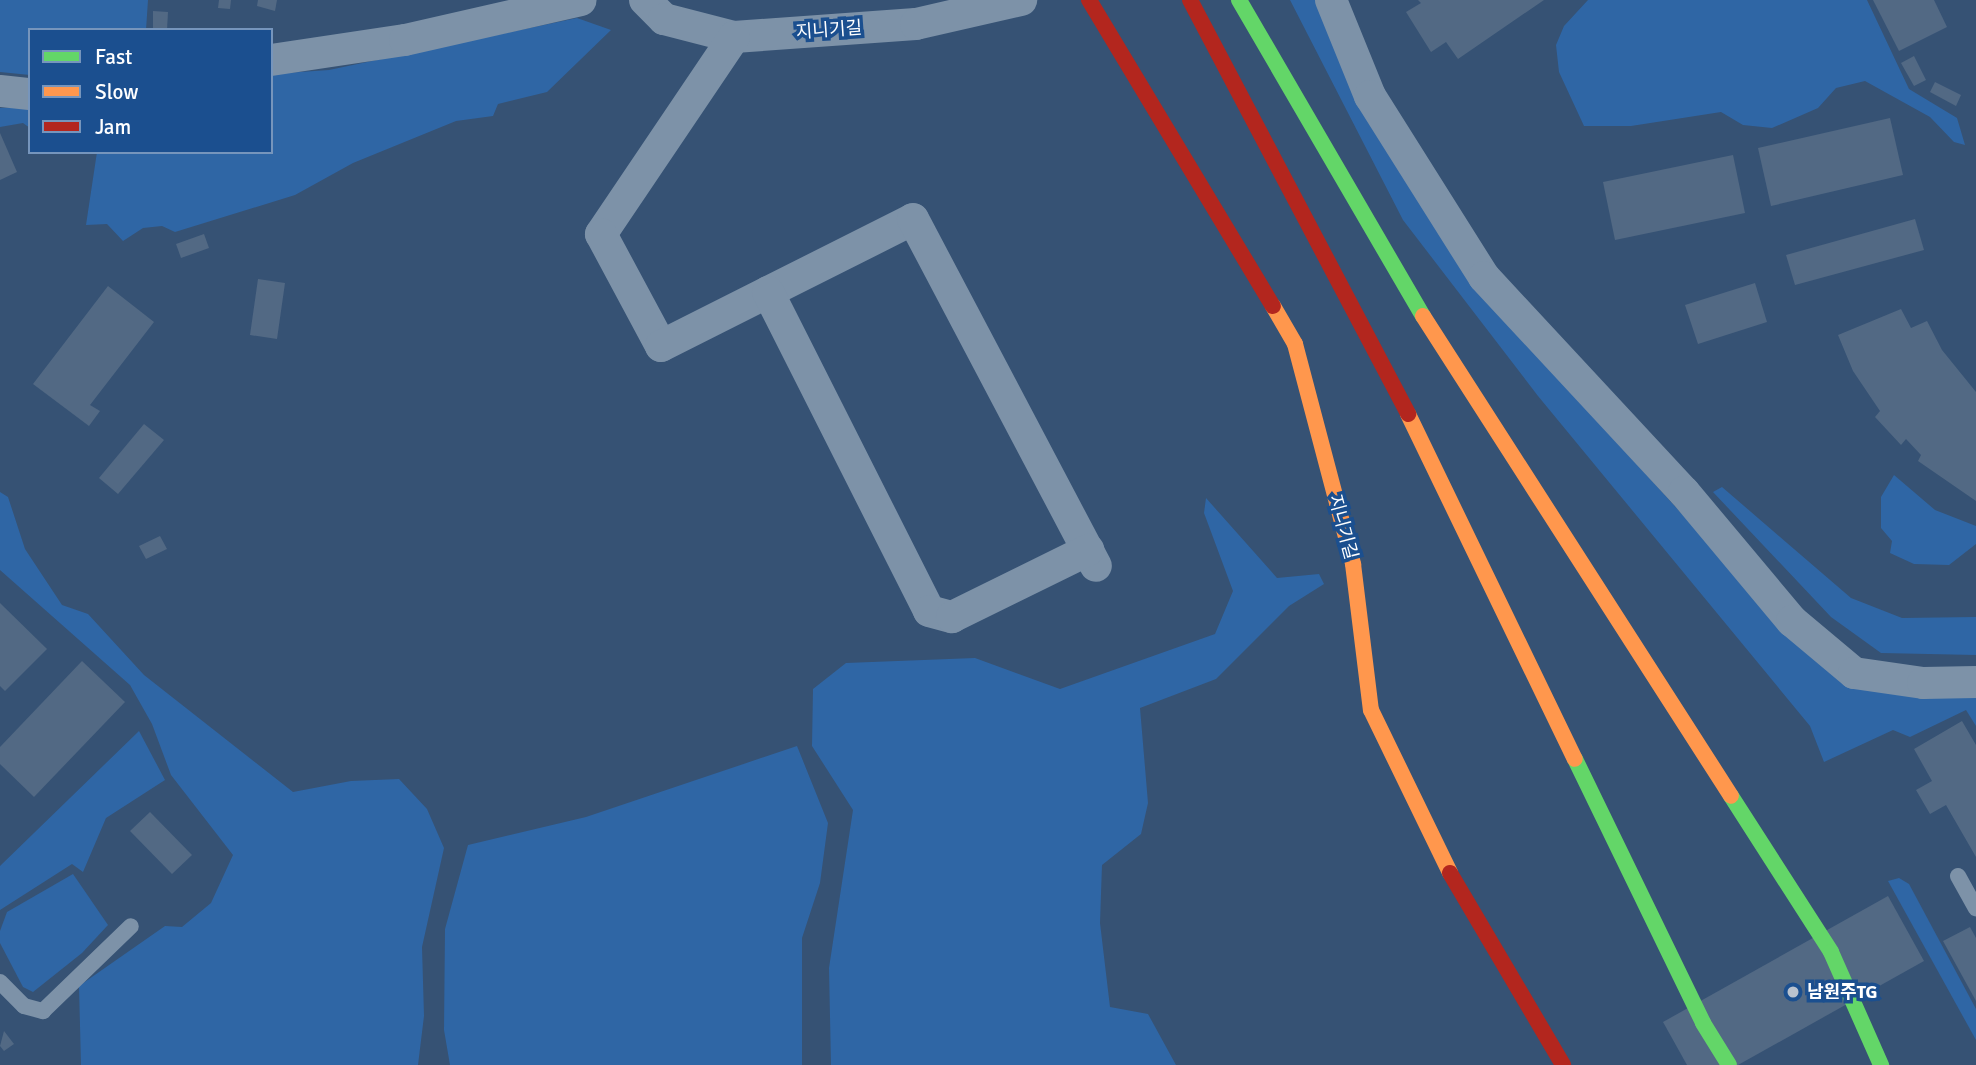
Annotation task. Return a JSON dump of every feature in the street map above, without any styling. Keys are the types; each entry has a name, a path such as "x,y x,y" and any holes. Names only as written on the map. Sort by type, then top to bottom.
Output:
{"main road":[{"name":"지니기길","path":"1089,0 1294,344 1353,564 1371,710 1450,874 1563,1065"},
{"path":"1240,3 1421,313 1832,952 1881,1065"},
{"path":"1194,7 1369,334 1703,1023 1729,1065"}],"street":[{"path":"273,60 405,40 581,0"},
{"name":"지니기길","path":"645,0 664,19 734,37 916,24 1021,0"},
{"path":"1331,0 1370,96 1484,277 1684,492 1791,621 1854,673 1923,683 1976,682"},
{"path":"734,37 601,234 661,346 768,292 913,219 1092,558 952,617 929,611 768,292"},
{"path":"0,91 28,94"}],"lane":[{"path":"1958,876 1976,908"},
{"path":"0,982 24,1006 43,1011 131,926"}],"shaded area":[{"path":"0,0 148,0 146,28 28,28 28,75 0,72"},
{"path":"1290,0 1316,0 1468,278 1788,631 1849,683 1976,690 1976,726 1966,710 1910,737 1893,730 1824,762 1810,726 1538,396 1403,220"},
{"path":"1588,0 1867,0 1909,89 1957,118 1965,145 1954,142 1930,117 1865,81 1836,88 1818,108 1772,128 1743,125 1721,112 1631,126 1584,126 1559,72 1556,45 1564,26"},
{"path":"577,18 611,30 547,92 498,104 493,116 456,121 353,163 295,195 175,232 162,226 143,228 123,241 107,224 86,225 97,154 273,154 273,74 329,70"},
{"path":"28,107 28,127 23,123 0,127 0,108"},
{"path":"1894,475 1935,510 1976,526 1976,544 1949,565 1914,564 1890,553 1892,541 1881,528 1881,497"},
{"path":"1722,487 1851,598 1902,618 1976,617 1976,655 1881,653 1831,617 1713,492"},
{"path":"0,492 8,497 25,549 62,605 88,614 144,675 293,792 351,781 399,779 427,809 444,848 422,947 424,1016 418,1065 81,1065 79,986 165,926 182,927 211,903 233,855 171,775 152,724 130,685 0,570"},
{"path":"1206,498 1277,578 1319,574 1324,584 1289,606 1216,679 1140,708 1148,803 1141,834 1102,865 1100,923 1110,1007 1148,1014 1176,1065 831,1065 829,968 853,810 812,746 813,689 846,663 975,658 1060,689 1215,634 1233,591 1204,513"},
{"path":"139,731 165,780 106,818 83,872 72,864 0,910 0,866"},
{"path":"797,746 828,823 820,883 802,938 802,1065 450,1065 444,1030 445,929 468,845 586,817"},
{"path":"73,874 108,925 82,953 33,992 23,987 0,943 0,931 7,912"},
{"path":"1899,878 1909,884 1976,1009 1976,1040 1888,881"}],"building":[{"path":"219,0 231,0 230,9 218,8"},
{"path":"258,0 277,0 275,11 257,6"},
{"path":"1418,0 1544,0 1458,59 1446,42 1431,52 1406,12 1421,3"},
{"path":"1873,0 1934,0 1947,27 1899,51"},
{"path":"153,11 168,12 167,28 153,28"},
{"path":"1914,56 1926,80 1914,86 1901,63"},
{"path":"1935,82 1961,95 1956,106 1930,92"},
{"path":"1890,118 1903,175 1771,206 1758,148"},
{"path":"0,133 17,172 0,180"},
{"path":"1733,155 1745,213 1615,240 1603,182"},
{"path":"1915,219 1924,250 1795,285 1786,255"},
{"path":"204,234 209,248 181,258 176,244"},
{"path":"258,279 285,283 277,339 250,335"},
{"path":"1755,283 1767,322 1698,344 1685,305"},
{"path":"108,286 154,322 90,405 100,411 89,426 33,384"},
{"path":"1901,309 1911,328 1927,321 1942,350 1976,392 1976,501 1918,461 1921,455 1906,439 1901,445 1875,417 1880,411 1853,371 1838,335"},
{"path":"144,424 164,440 118,494 99,478"},
{"path":"160,536 167,549 146,559 139,546"},
{"path":"0,603 47,649 5,691 0,686"},
{"path":"82,661 125,702 34,797 0,764 0,747"},
{"path":"1962,721 1976,745 1976,857 1946,805 1930,814 1916,790 1932,781 1914,749"},
{"path":"150,812 192,855 172,874 130,831"},
{"name":"남원주TG","path":"1888,896 1924,961 1738,1065 1687,1065 1663,1022"},
{"path":"1970,927 1976,938 1976,1001 1943,941"},
{"path":"4,1031 14,1044 4,1051 0,1046"}],"traffic: fast":[{"path":"1239,0 1423,316"},
{"path":"1575,759 1703,1023 1729,1065"},
{"path":"1731,796 1831,952 1881,1065"}],"traffic: slow":[{"path":"1273,306 1295,344 1353,564 1371,710 1450,873"},
{"path":"1423,316 1731,796"},
{"path":"1408,414 1575,759"}],"traffic: jam":[{"path":"1089,0 1273,306"},
{"path":"1190,0 1408,414"},
{"path":"1450,873 1563,1065"}],"place":[{"name":"남원주TG","path":"1793,992"}]}
